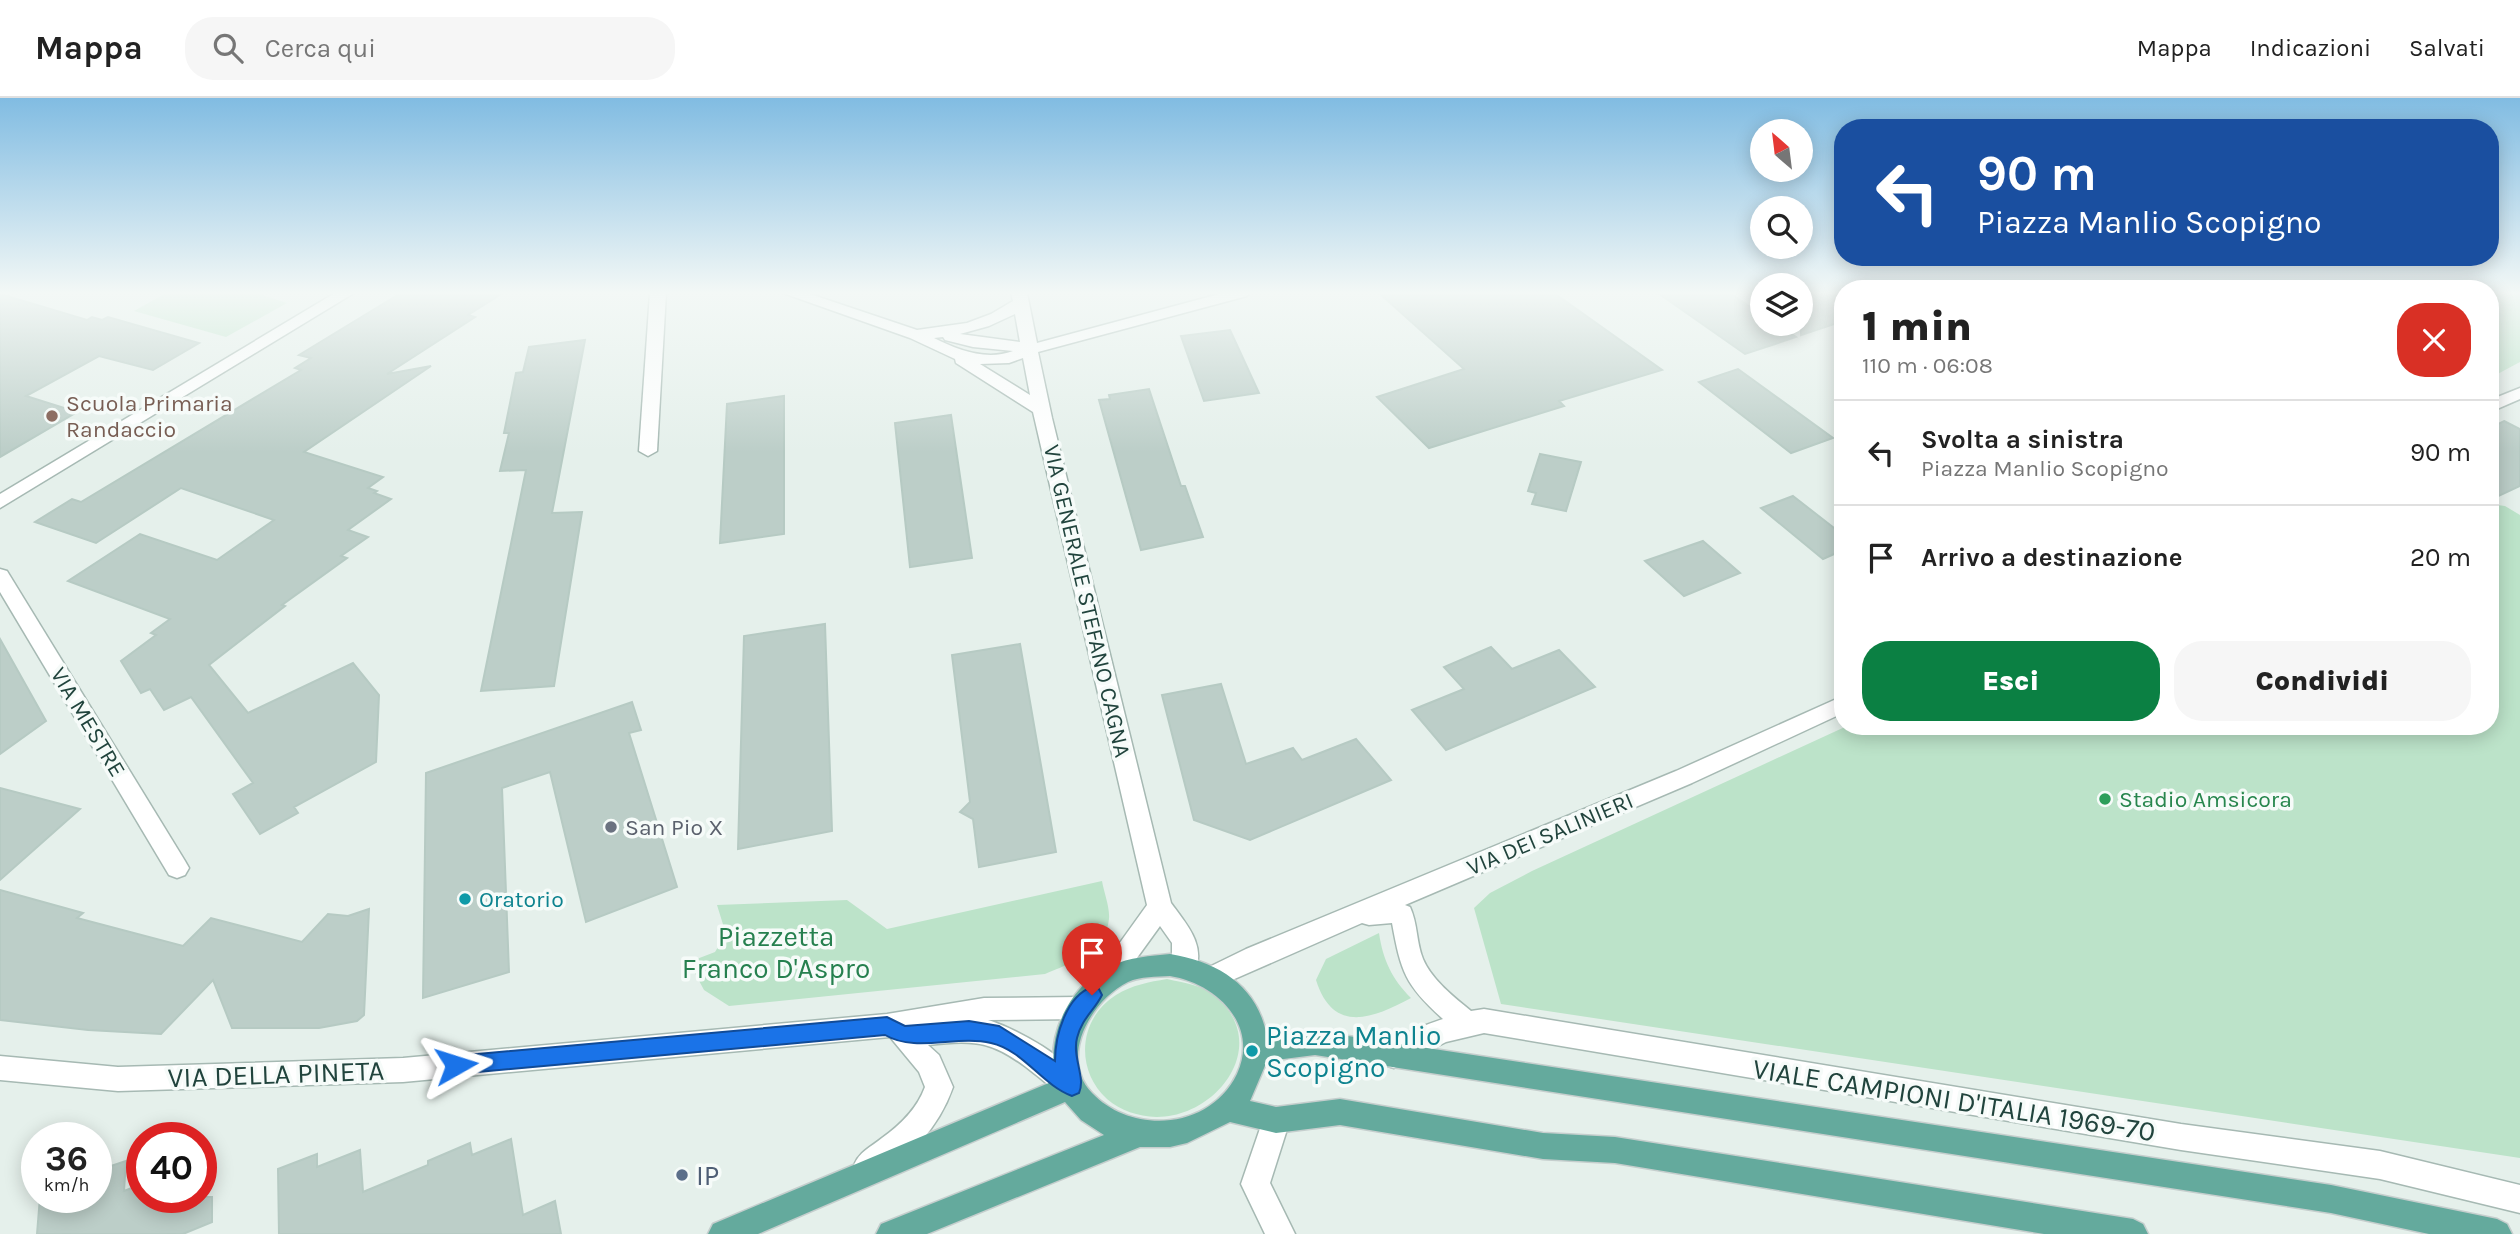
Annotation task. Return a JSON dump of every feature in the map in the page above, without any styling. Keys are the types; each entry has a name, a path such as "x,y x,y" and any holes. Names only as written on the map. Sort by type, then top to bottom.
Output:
{"main road":[{"path":"1170,965 1185,966 1214,977 1243,1003 1253,1025 1256,1051 1246,1086 1227,1109 1201,1126 1170,1135 1136,1135 1105,1123 1080,1101 1072,1087 1065,1060 1066,1039 1080,1008 1104,983 1136,968 1170,965"},
{"name":"VIALE CAMPIONI D'ITALIA 1969-70","path":"1256,1051 1315,1043 2331,1199 2497,1234"},
{"path":"723,1234 1072,1087"},
{"path":"1227,1109 1276,1120 1340,1112 1543,1146 1615,1150 2133,1234"},
{"path":"891,1234 1136,1135"}],"street":[{"path":"0,502 259,346"},
{"path":"648,451 655,346"},
{"path":"936,346 1042,410"},
{"path":"1008,346 1031,349"},
{"name":"VIA GENERALE STEFANO CAGNA","path":"1030,346 1042,410 1160,907 1185,941 1185,966"},
{"path":"951,354 985,360 1009,358 1042,346"},
{"path":"2499,403 2520,393"},
{"name":"VIA MESTRE","path":"0,576 177,868"},
{"name":"VIA DEI SALINIERI","path":"1214,977 1255,957 1684,776 1834,708"},
{"path":"1104,983 1160,907"},
{"path":"1343,920 1382,912 1401,914 1411,961 1438,1000 1467,1024"},
{"name":"VIA DELLA PINETA","path":"895,1031 984,1009 1080,1008"},
{"name":"VIALE CAMPIONI D'ITALIA 1969-70","path":"1394,1056 1421,1038 1448,1027 1484,1021 2181,1137 2380,1165 2520,1199"},
{"name":"VIA DELLA PINETA","path":"0,1068 118,1079 403,1070 895,1031 969,1030 999,1035 1034,1056 1072,1087"},
{"path":"847,1180 919,1126 934,1104 939,1087 929,1064 895,1031"},
{"path":"1276,1120 1255,1184 1280,1234"}],"green space":[{"path":"2499,346 2520,346 2520,362 2499,373"},
{"name":"Stadio Amsicora","path":"2499,505 2520,515 2520,1158 1501,1004 1474,908 1490,893 1532,871 1834,732 1834,735 2499,735"},
{"name":"Piazzetta Franco D'Aspro","path":"1102,881 1109,919 1101,940 1085,955 1045,974 729,1006 704,990 689,962 715,952 726,934 717,905 847,900 887,929"},
{"path":"1379,933 1389,968 1411,998 1368,1016 1343,1015 1333,1009 1323,997 1316,980 1326,959"},
{"path":"1167,979 1199,987 1216,997 1232,1016 1239,1036 1238,1056 1230,1075 1217,1092 1199,1105 1178,1114 1156,1117 1130,1112 1107,1099 1090,1074 1085,1045 1094,1017 1103,1005 1128,989"}],"building":[{"path":"0,346 194,346 153,370 99,356 26,396 77,412 0,457"},
{"path":"314,346 430,346 387,374 431,366 304,452 383,477 368,488 391,499 348,530 368,537 341,556 347,558 282,605 285,606 209,665 248,713 353,663 379,695 376,762 294,807 298,813 260,834 233,794 253,783 191,697 164,710 150,689 141,693 121,661 156,635 151,633 170,619 68,581 140,534 217,560 274,520 181,488 96,543 35,522 72,499 81,502 301,370 295,368 311,358 299,355"},
{"path":"584,346 552,513 582,512 554,686 481,691 526,470 500,471 509,433 504,433 516,373 523,372 529,347"},
{"path":"1185,346 1237,346 1259,393 1204,401"},
{"path":"1438,346 1628,346 1662,370 1559,401 1564,406 1429,448 1377,397 1464,369"},
{"path":"1734,346 1769,346 1745,354"},
{"path":"1738,369 1833,438 1791,453 1699,382"},
{"path":"1149,389 1181,486 1185,486 1203,537 1141,550 1099,400 1110,399 1109,395"},
{"path":"784,396 784,534 720,543 727,404"},
{"path":"951,415 972,558 910,567 895,423"},
{"path":"2504,421 2520,429 2520,486 2499,496 2499,424"},
{"path":"1540,454 1581,462 1566,511 1532,504 1536,493 1528,491"},
{"path":"1793,496 1834,528 1834,554 1823,559 1761,508"},
{"path":"1703,541 1740,573 1684,596 1645,561"},
{"path":"825,624 832,831 738,849 744,636"},
{"path":"0,639 46,721 0,754"},
{"path":"1020,644 1056,852 979,867 973,819 960,812 970,802 952,655"},
{"path":"1491,647 1512,669 1559,650 1595,687 1446,750 1412,710 1464,689 1444,667"},
{"path":"1221,684 1246,764 1293,748 1302,760 1356,739 1391,780 1250,840 1194,820 1162,695"},
{"path":"632,702 641,730 629,733 677,887 586,922 550,772 502,788 509,972 423,998 426,773"},
{"path":"0,788 80,809 0,880"},
{"path":"0,890 83,913 77,918 183,946 211,918 302,942 328,914 348,916 369,909 364,1015 357,1021 319,1028 232,1028 213,980 161,1034 88,1030 0,1020"},
{"path":"511,1139 523,1215 555,1201 561,1234 279,1234 278,1169 317,1154 317,1167 360,1150 363,1192 428,1165 428,1161 470,1143 472,1155"},
{"path":"126,1161 126,1213 212,1213 212,1222 183,1234 37,1234 39,1213 112,1213 112,1166"}],"place":[{"name":"Scuola Primaria Randaccio","path":"52,416"},
{"name":"Stadio Amsicora","path":"2105,799"},
{"name":"San Pio X","path":"611,827"},
{"name":"Oratorio","path":"465,899"},
{"name":"Piazza Manlio Scopigno","path":"1252,1051"},
{"name":"IP","path":"682,1175"}],"route":[{"path":"456,1065 887,1026 902,1035 969,1030 999,1035 1034,1056 1072,1087 1065,1060 1066,1039 1080,1008 1092,995"}]}
